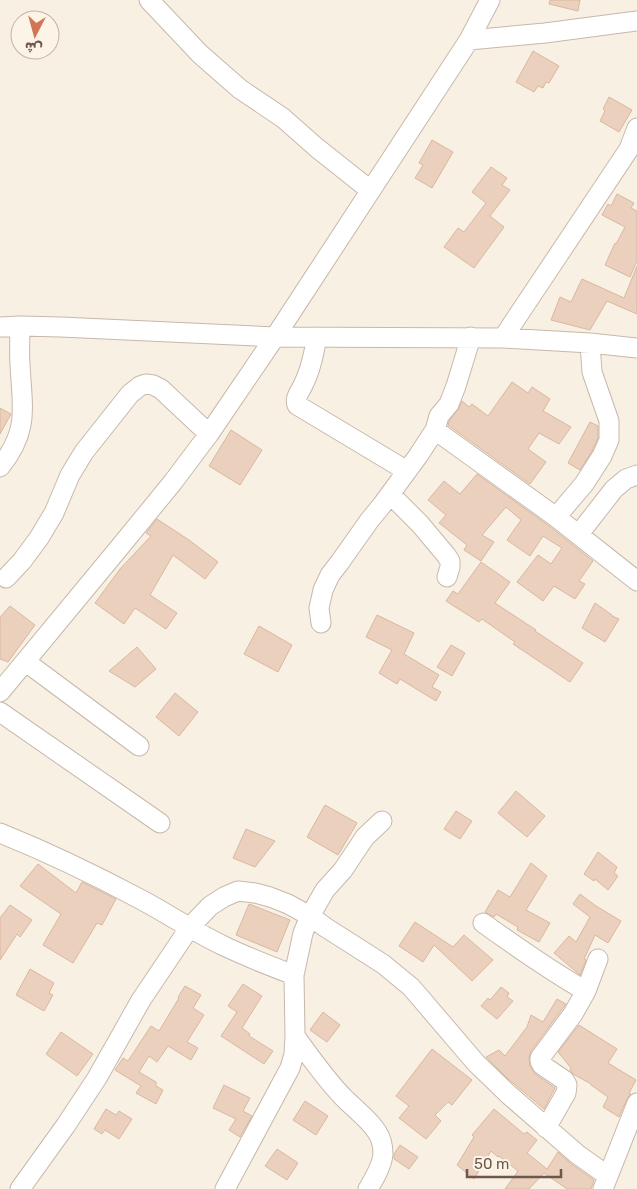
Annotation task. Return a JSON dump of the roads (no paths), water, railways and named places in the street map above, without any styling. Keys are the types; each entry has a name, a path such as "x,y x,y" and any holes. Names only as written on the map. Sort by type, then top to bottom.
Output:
{"street":[{"path":"149,0 200,54 240,90 283,118 370,190"},
{"path":"0,692 173,482 209,434 275,337 469,40 490,0"},
{"path":"469,40 637,21"},
{"path":"503,338 629,149 637,128"},
{"path":"0,467 9,456 19,437 23,417 20,326"},
{"path":"0,327 61,326 275,337 503,338 637,348"},
{"path":"317,337 311,365 295,403 407,471"},
{"path":"321,623 319,608 322,590 330,575 435,430 439,416 449,404 456,386 471,337"},
{"path":"556,517 584,484 602,456 609,440 608,421 592,372 590,343"},
{"path":"6,578 22,561 39,538 54,513 70,475 84,452 135,390 146,384 160,389 209,434"},
{"path":"435,430 579,534 637,581"},
{"path":"579,534 614,489 637,475"},
{"path":"390,494 420,524 446,555 450,561 447,577"},
{"path":"26,662 139,746"},
{"path":"0,712 160,823"},
{"path":"225,1189 290,1068 294,1054 295,1036 294,975 303,934 310,916 325,890 343,870 365,837 382,821"},
{"path":"0,833 88,872 230,949 255,961 294,975"},
{"path":"20,1189 97,1078 140,1000 190,927 210,906 224,897 238,892 255,893 288,904 310,916 383,964 411,987 476,1062 508,1094 606,1182 637,1104"},
{"path":"483,923 527,955 586,991"},
{"path":"546,1128 566,1093 567,1085 564,1080 542,1065 540,1058 573,1014 586,991 598,959"},
{"path":"295,1036 327,1078 345,1099 364,1115 378,1134 383,1154 368,1189"}]}
